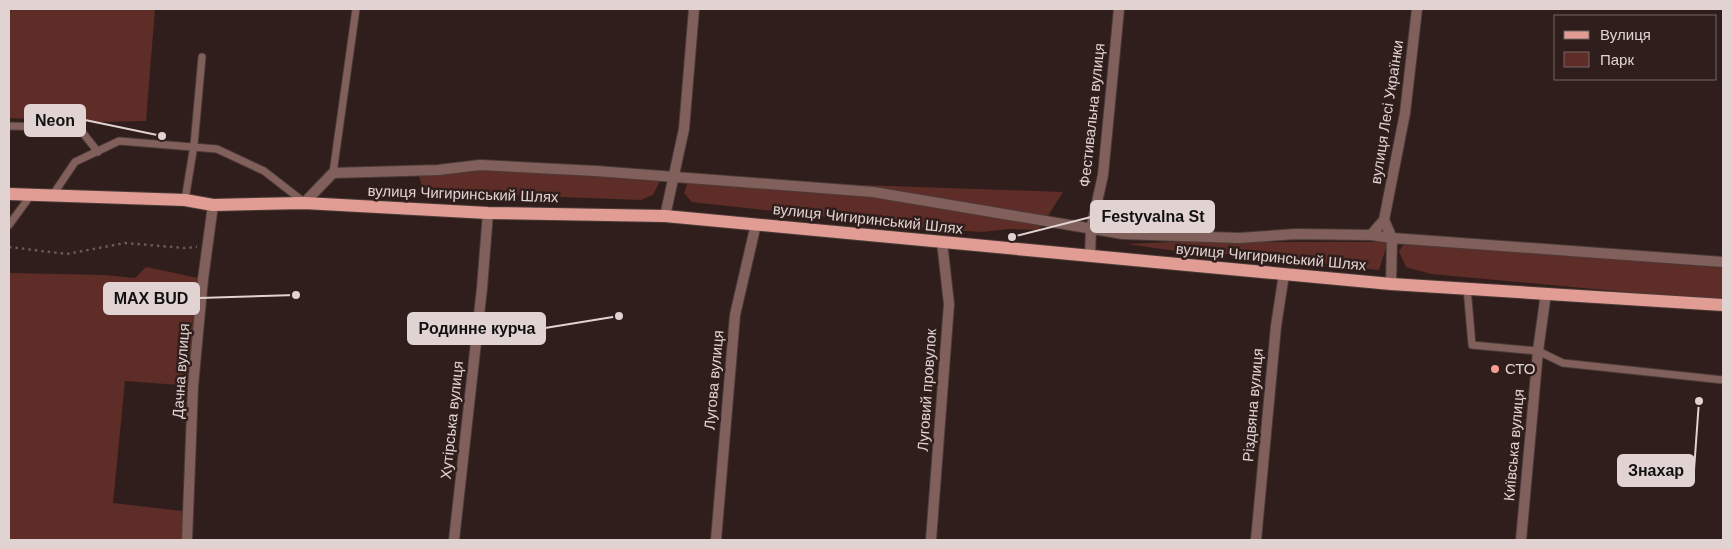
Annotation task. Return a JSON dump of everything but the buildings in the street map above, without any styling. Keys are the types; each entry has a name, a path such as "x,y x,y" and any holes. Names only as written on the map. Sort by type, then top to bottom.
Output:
{"main road":[{"name":"вулиця Чигиринський Шлях","path":"9,194 185,200 213,205 304,203 488,213 665,216 1391,284 1723,305"}],"street":[{"path":"665,216 667,198 674,177 684,129 694,9"},
{"name":"Фестивальна вулиця","path":"1090,255 1091,229 1103,175 1119,9"},
{"name":"вулиця Лесі Українки","path":"1384,220 1405,113 1417,9"},
{"path":"304,203 333,174 438,170 480,165 873,192 1123,234 1239,238 1296,234 1371,235 1723,262"},
{"name":"Дачна вулиця","path":"187,540 193,386 203,279 209,246 213,205"},
{"name":"Хутірська вулиця","path":"454,540 488,213"},
{"path":"1371,235 1384,220 1392,238 1391,284"},
{"name":"Лугова вулиця","path":"716,540 735,315 756,224"},
{"name":"Луговий провулок","path":"931,540 949,304 942,242"},
{"name":"Різдвяна вулиця","path":"1256,540 1276,326 1284,274"},
{"name":"Київська вулиця","path":"1521,540 1538,351 1546,293"}],"lane":[{"path":"333,174 356,9"},
{"path":"185,200 194,145 202,57"},
{"path":"9,126 46,127 83,133 98,152"},
{"path":"52,196 75,162 119,141 194,145 217,149 264,171 304,203"},
{"path":"9,225 31,195"},
{"path":"1467,288 1472,345 1538,351 1563,363 1723,380"}],"path":[{"path":"9,247 66,254 125,243 184,248 209,246"}],"green space":[{"path":"9,9 155,9 146,121 97,122 9,118"},
{"path":"465,166 661,179 653,195 641,200 480,194 422,187 418,172"},
{"path":"689,179 1063,192 1039,230 1009,229 982,232 933,229 692,202 684,193"},
{"path":"1172,242 1388,242 1379,270 1243,255 1176,251 1127,244"},
{"path":"1405,243 1723,268 1723,301 1431,274 1406,267 1399,251"},
{"path":"146,267 203,279 193,386 125,381 113,503 190,512 187,540 9,540 9,273 104,275 135,278"}],"place":[{"name":"Neon","path":"162,136"},
{"name":"Festyvalna St","path":"1012,237"},
{"name":"MAX BUD","path":"296,295"},
{"name":"Родинне курча","path":"619,316"},
{"name":"СТО","path":"1495,369"},
{"name":"Знахар","path":"1699,401"}]}
